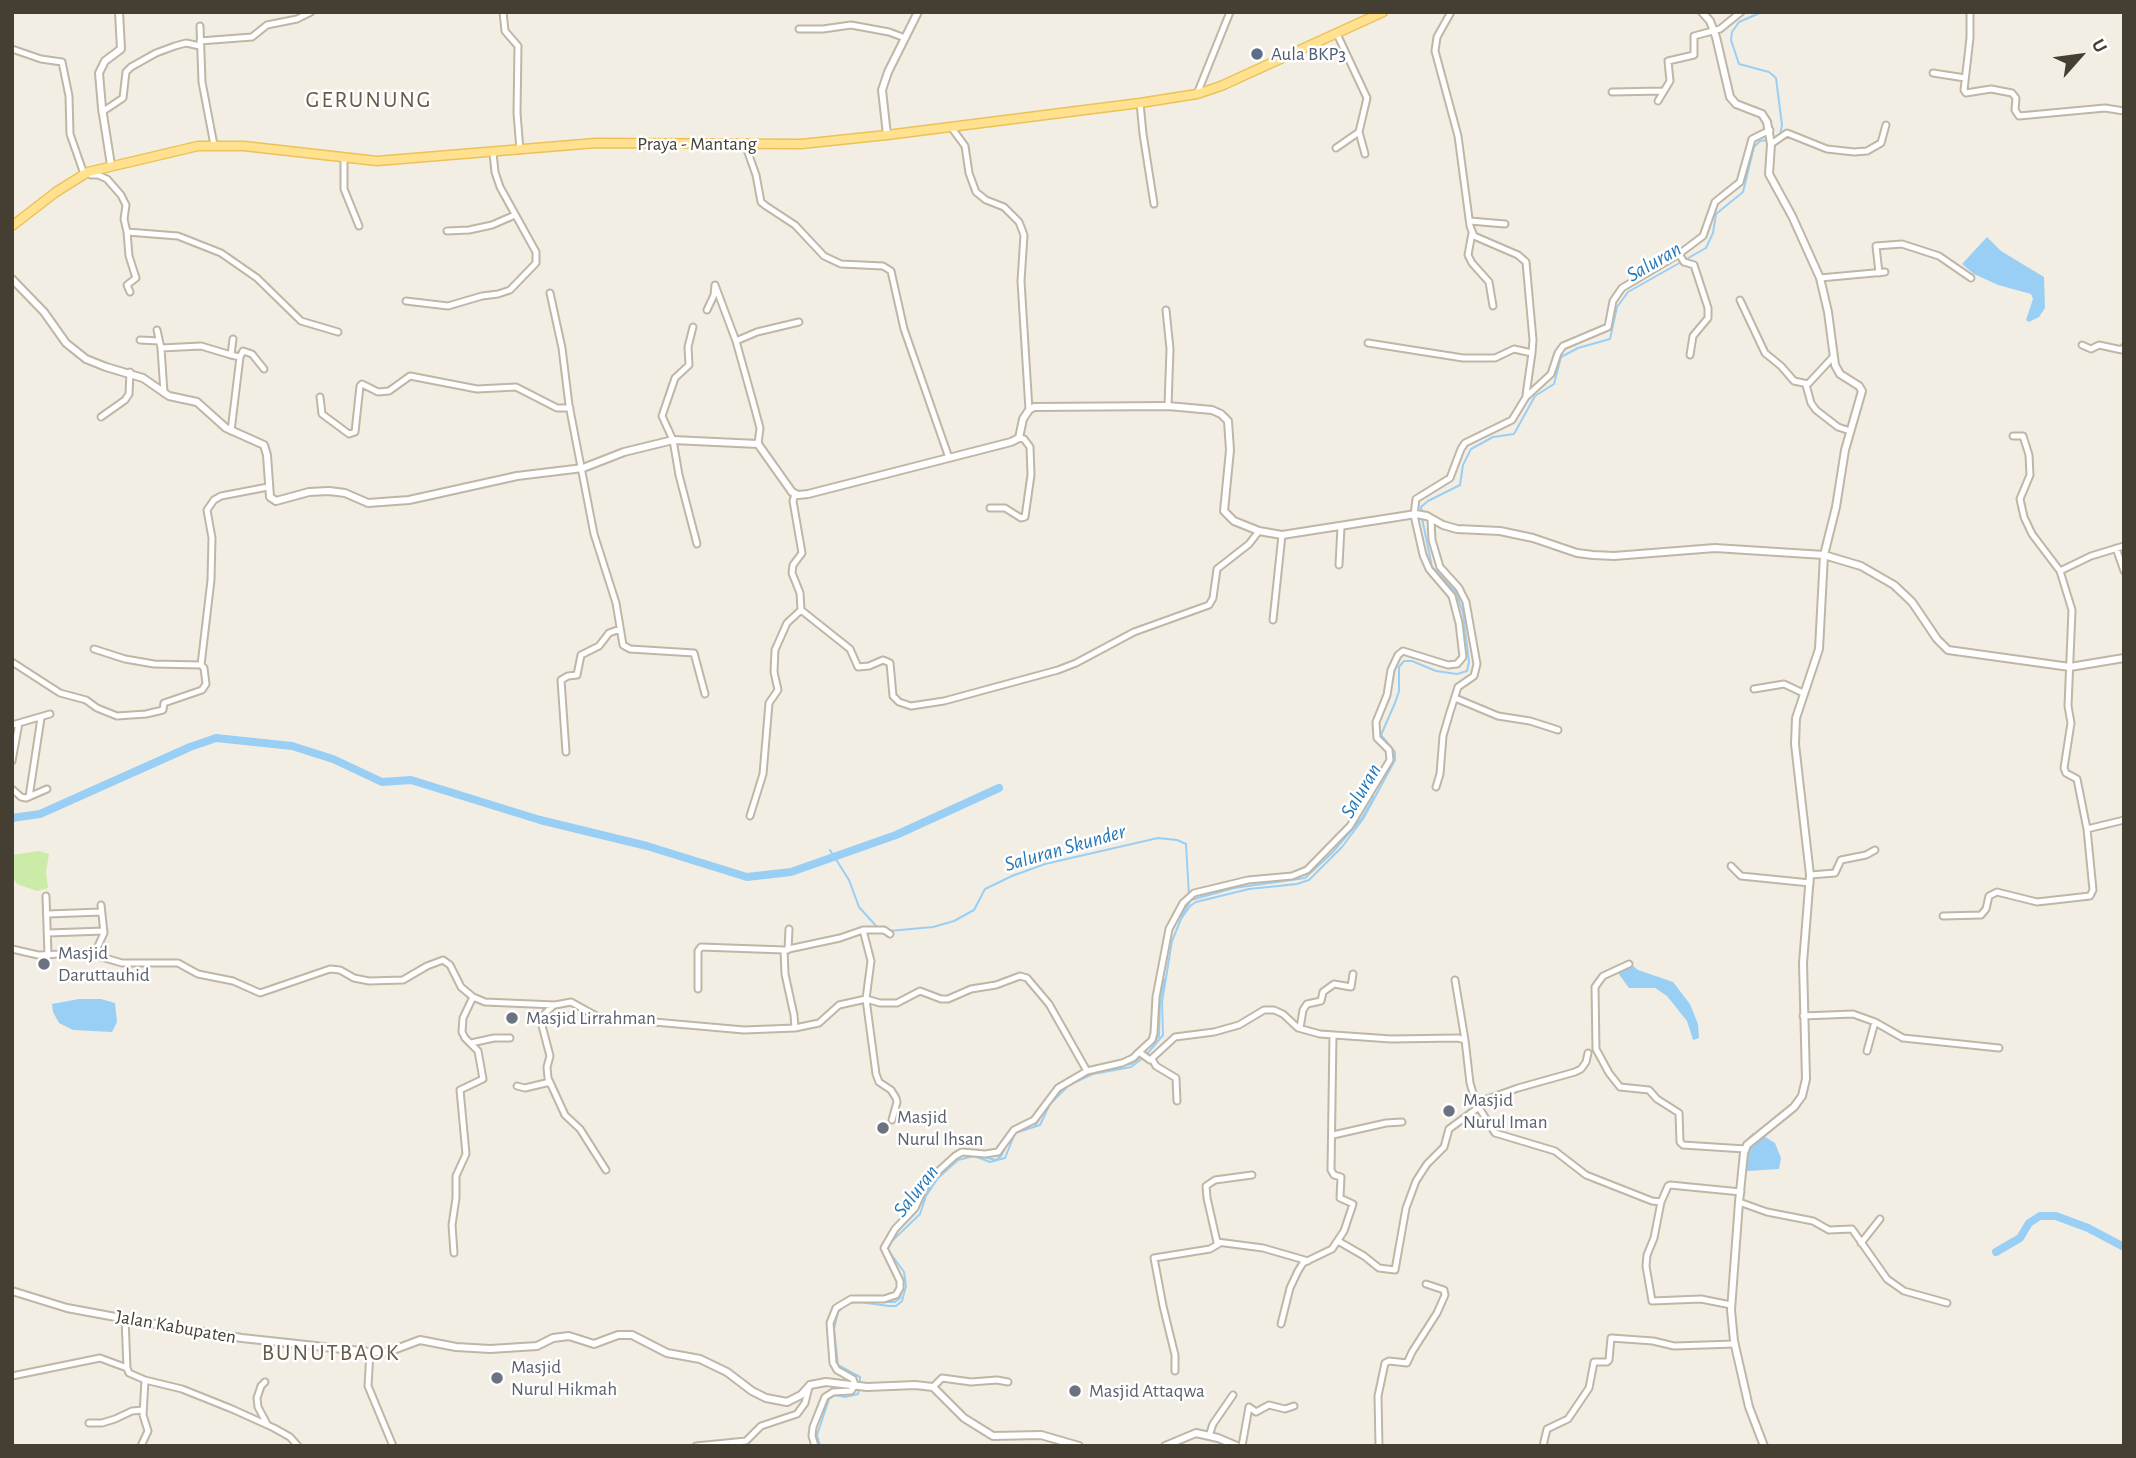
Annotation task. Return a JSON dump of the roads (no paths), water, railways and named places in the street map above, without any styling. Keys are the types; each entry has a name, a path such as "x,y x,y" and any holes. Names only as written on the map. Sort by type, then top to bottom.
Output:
{"main road":[{"name":"Praya - Mantang","path":"12,226 86,173 198,146 244,146 377,161 596,143 801,144 1140,103 1221,86 1383,12"}],"street":[{"path":"111,165 99,73 104,61 121,49 118,12"},
{"path":"102,112 123,98 127,72 146,58 186,43 253,37 267,25 297,19 311,12"},
{"path":"502,12 505,31 518,46 517,113 520,150"},
{"path":"887,135 882,90 918,12"},
{"path":"1197,93 1230,12"},
{"path":"1451,12 1437,37 1435,51 1458,136 1472,233 1468,255 1472,264 1489,282 1493,306"},
{"path":"1702,12 1714,32 1730,97 1736,104 1762,114 1770,137 1769,174 1792,216 1820,278 1837,371 1862,391 1850,431 1824,555 1819,649 1796,718 1795,744 1810,875 1802,963 1807,1070 1802,1096 1788,1112 1745,1149 1740,1202 1731,1305 1735,1344 1749,1407 1764,1446"},
{"path":"1658,101 1670,81 1668,61 1694,55 1692,37 1714,32 1727,25 1741,12"},
{"path":"1970,12 1964,90 1968,94 1991,89 2014,94 2015,110 2019,116 2105,108 2124,111"},
{"path":"799,29 851,25 905,38"},
{"path":"200,26 202,82 214,145"},
{"path":"1337,34 1367,95 1360,132 1365,154"},
{"path":"12,50 62,62 69,96 70,134 86,173 107,179 126,205 124,219 129,256 136,278 127,285 130,292"},
{"path":"1933,73 1965,78"},
{"path":"1612,92 1663,90"},
{"path":"1140,103 1154,204"},
{"path":"815,1446 813,1427 825,1397 833,1392 853,1390 856,1385 853,1379 836,1370 833,1363 830,1323 836,1308 850,1299 884,1299 895,1295 900,1288 900,1281 884,1248 895,1229 915,1208 933,1176 962,1152 998,1152 1014,1130 1034,1120 1058,1088 1087,1071 1122,1063 1140,1053 1152,1040 1156,997 1169,929 1183,903 1194,893 1248,880 1292,876 1307,870 1350,826 1390,760 1389,750 1377,738 1376,722 1398,655 1403,651 1448,665 1457,664 1463,657 1452,596 1429,569 1423,555 1414,502 1419,495 1450,478 1465,443 1508,423 1526,397 1551,374 1563,346 1608,327 1614,301 1622,288 1682,258 1703,236 1715,202 1740,182 1752,139 1787,133 1828,149 1867,151 1881,143 1886,125"},
{"path":"951,127 965,146 969,173 976,192 1004,208 1019,222 1024,235 1021,281 1029,410 1023,419 1019,438"},
{"path":"1336,148 1360,132"},
{"path":"745,144 757,175 761,202 795,225 824,256 841,264 883,266 891,271 904,329 949,458"},
{"path":"405,301 451,306 510,289 537,261 536,252 497,179 494,153"},
{"path":"344,158 344,189 359,226"},
{"path":"447,231 465,231 492,225 515,215"},
{"path":"1470,221 1505,225"},
{"path":"127,232 178,236 222,253 257,278 302,321 338,332"},
{"path":"1472,233 1518,255 1526,262 1533,340 1526,397"},
{"path":"1820,278 1882,272 1876,246 1902,243 1939,256 1971,278"},
{"path":"1682,258 1694,265 1708,308 1708,318 1693,336 1690,355"},
{"path":"12,279 44,312 57,333 76,351 93,362 147,380 164,393 201,404 231,431 264,445 270,497 276,501 309,492 329,491 345,493 368,503 378,504 517,477 583,468 624,452 673,440 758,444"},
{"path":"707,310 715,285 736,341 758,419 758,444 795,494 808,495 831,490 1019,438 1024,439 1030,447 1031,475 1025,517 1021,518 1005,508 990,508"},
{"path":"550,293 594,534 616,603 623,645 626,648 694,653 705,694"},
{"path":"1740,300 1768,357 1781,366 1794,381 1806,385"},
{"path":"1166,310 1170,349 1168,406"},
{"path":"736,341 757,332 799,322"},
{"path":"693,327 688,347 690,366 675,379 662,416 673,440 697,544"},
{"path":"157,330 164,393"},
{"path":"231,355 233,339"},
{"path":"140,340 159,341"},
{"path":"1368,343 1464,358 1495,358 1514,349 1532,353"},
{"path":"161,348 199,345 240,357"},
{"path":"2082,345 2091,349 2098,345 2122,350 2124,347"},
{"path":"231,431 240,357 244,351 252,354 264,369"},
{"path":"1806,385 1833,357"},
{"path":"101,417 129,394 130,373"},
{"path":"320,397 322,414 349,434 355,432 359,386 362,384 378,392 389,391 410,376 477,389 516,387 557,408 570,408"},
{"path":"1806,385 1816,410 1838,428 1850,431"},
{"path":"1029,410 1043,406 1168,406 1212,410 1221,414 1228,421 1230,450 1224,511 1234,522 1258,531 1282,535 1415,514 1457,529 1500,531 1593,555 1614,556 1714,548 1824,555 1861,566 1894,586 1912,602 1943,648 1948,650 2070,667 2124,658"},
{"path":"1943,916 1981,915 1986,909 1989,896 1997,892 2037,902 2090,896 2093,890 2087,829 2077,779 2066,773 2064,768 2071,723 2068,706 2072,610 2060,571 2032,534 2024,517 2020,499 2030,475 2029,455 2023,436 2013,436"},
{"path":"12,662 60,693 86,700 117,716 163,710 164,703 202,690 206,684 204,668 201,665 211,580 212,538 207,510 221,496 268,487"},
{"path":"795,494 793,501 802,553 793,565 792,573 800,593 802,610 850,649 858,667 888,660 893,696 899,702 911,706 920,706 1058,670 1133,632 1209,605 1213,598 1217,569 1249,544 1258,531"},
{"path":"1429,518 1440,567 1459,588 1466,602 1477,664 1474,676 1458,687 1443,736 1440,774 1436,787"},
{"path":"1339,565 1341,527"},
{"path":"1273,620 1282,535"},
{"path":"2060,571 2082,559 2124,546"},
{"path":"2116,548 2124,571"},
{"path":"750,816 763,774 769,703 778,690 774,672 775,650 787,623 802,610"},
{"path":"566,752 561,680 577,675 581,655 599,646 609,633 620,629"},
{"path":"94,649 125,659 154,664 201,665"},
{"path":"1754,689 1784,684 1803,693"},
{"path":"1455,698 1498,716 1530,721 1558,730"},
{"path":"12,761 15,724 50,714"},
{"path":"29,797 41,718"},
{"path":"12,789 21,797 29,797 47,789"},
{"path":"2087,829 2124,820"},
{"path":"1810,875 1835,873 1840,860 1866,855 1875,850"},
{"path":"1731,866 1741,876 1810,883"},
{"path":"46,896 48,956"},
{"path":"94,955 104,931 102,905"},
{"path":"48,914 101,912"},
{"path":"789,929 785,974 795,1028"},
{"path":"863,930 871,961 866,999 876,1074 879,1082 897,1098 892,1120"},
{"path":"698,989 698,951 701,947 786,950 863,930 884,930 890,934"},
{"path":"48,933 104,931"},
{"path":"12,948 48,956 79,953 94,955 122,963 179,963 198,974 233,981 260,993 330,969 369,981 403,980 443,960 450,965 461,987 473,997 491,1003 554,1005 571,1002 598,1017 744,1030 795,1028 819,1023 839,1005 866,999 880,1003 897,1003 920,991 948,999 971,989 1024,976 1049,1003 1087,1071"},
{"path":"1629,964 1603,976 1595,986 1596,1049 1608,1073 1619,1087 1649,1090 1657,1099 1679,1113 1682,1145 1745,1149"},
{"path":"1300,1028 1307,1003 1321,1001 1323,992 1334,984 1351,987 1353,974"},
{"path":"1455,980 1470,1083 1478,1105 1495,1133 1555,1151 1586,1175 1652,1201 1661,1202"},
{"path":"454,1254 456,1176 466,1154 460,1090 483,1079 478,1051 465,1038 462,1024 473,997"},
{"path":"554,1005 540,1018 550,1056 547,1073 565,1115 579,1129 606,1170"},
{"path":"1150,1060 1175,1037 1214,1032 1239,1025 1264,1010 1283,1014 1290,1023 1300,1028 1332,1035 1465,1040"},
{"path":"1803,1016 1853,1014 1875,1022 1903,1038 1999,1048"},
{"path":"1867,1051 1875,1022"},
{"path":"1281,1324 1290,1288 1301,1265 1323,1255 1338,1241 1353,1205 1340,1198 1341,1177 1334,1175 1331,1170 1332,1035"},
{"path":"471,1043 510,1038"},
{"path":"1140,1053 1176,1078 1177,1101"},
{"path":"1338,1241 1364,1255 1379,1268 1395,1270 1406,1209 1416,1181 1427,1164 1444,1147 1449,1129 1478,1105 1518,1087 1581,1069 1588,1053"},
{"path":"517,1086 525,1088 550,1082"},
{"path":"1333,1135 1402,1122"},
{"path":"1220,1243 1216,1238 1206,1186 1215,1180 1252,1175"},
{"path":"1731,1305 1701,1299 1652,1301 1646,1266 1661,1202 1668,1186 1741,1192"},
{"path":"1740,1202 1767,1212 1813,1221 1829,1230 1852,1228 1883,1275 1904,1291 1947,1303"},
{"path":"1861,1243 1880,1219"},
{"path":"1175,1371 1175,1355 1154,1258 1210,1249 1220,1243 1263,1248 1308,1261"},
{"path":"1379,1446 1378,1396 1385,1363 1407,1363 1445,1295 1444,1290 1426,1284"},
{"name":"Jalan Kabupaten","path":"12,1291 67,1308 242,1338 370,1352 388,1352 420,1340 456,1347 491,1349 537,1346 553,1338 569,1336 594,1343 618,1335 639,1337 667,1353 701,1359 727,1371 752,1391 766,1398 787,1402 801,1395 810,1385 829,1382 867,1387 933,1387"},
{"path":"125,1318 127,1368 130,1373 145,1380 182,1389 267,1424 290,1437 298,1446"},
{"path":"1543,1446 1548,1427 1568,1419 1589,1388 1594,1362 1609,1360 1611,1338 1653,1341 1674,1346 1735,1344"},
{"path":"370,1352 367,1385 393,1446"},
{"path":"12,1376 100,1358 127,1368"},
{"path":"1008,1382 971,1382 942,1378 933,1387 964,1418 993,1436 1041,1435 1079,1446"},
{"path":"141,1446 148,1431 143,1410 145,1380"},
{"path":"265,1382 257,1398 258,1407 267,1424"},
{"path":"696,1446 746,1441 761,1426 797,1414 805,1403 810,1385"},
{"path":"1209,1436 1213,1424 1233,1395"},
{"path":"1242,1446 1249,1407 1256,1412 1269,1405 1285,1409 1294,1406"},
{"path":"89,1423 102,1423 132,1411 143,1410"},
{"path":"1165,1446 1192,1434 1209,1436 1232,1444"}],"water":[{"path":"1987,237 2001,251 2044,277 2045,308 2039,317 2029,322 2026,320 2033,299 2031,294 1998,285 1974,274 1962,264"},
{"path":"1632,965 1638,970 1673,982 1690,1004 1698,1024 1699,1038 1693,1040 1687,1021 1667,996 1655,988 1629,988 1618,973"},
{"path":"79,999 101,999 115,1003 117,1022 112,1032 73,1030 59,1023 52,1004"},
{"path":"1753,1133 1759,1133 1775,1143 1781,1158 1779,1169 1748,1171 1739,1168 1744,1142"}],"waterway":[{"name":"Saluran","path":"1762,12 1739,22 1732,32 1731,40 1739,64 1769,72 1776,78 1782,125 1780,135"},
{"name":"Saluran","path":"1422,513 1421,507 1428,501 1460,485 1463,465 1471,449 1493,437 1514,434 1535,396 1554,384 1561,357 1578,348 1610,339 1617,307 1628,292 1706,248 1713,233 1716,214 1743,192 1754,147 1760,141 1769,140"},
{"name":"Saluran","path":"1147,1054 1163,1035 1162,1002 1172,941 1190,906 1196,902 1249,889 1297,884 1309,880 1342,847 1363,819 1395,760 1395,752 1381,735 1399,691 1399,667 1404,661 1412,661 1436,671 1457,674 1467,671 1469,662 1463,613 1456,592 1432,567 1422,518"},
{"path":"12,818 40,814 216,738 292,746 333,759 382,782 411,780 540,820 647,846 747,877 791,872 896,835 999,788"},
{"path":"1181,916 1191,900 1234,888 1305,878 1332,853 1362,818 1374,797"},
{"name":"Saluran Skunder","path":"889,931 933,927 954,921 974,910 985,889 1045,864 1158,838 1186,844 1189,896"},
{"name":"Saluran Skunder","path":"830,850 849,880 859,907 877,927"},
{"name":"Saluran","path":"1122,1065 1137,1060 1159,1036 1160,1000 1164,979"},
{"name":"Saluran","path":"850,1303 896,1306 902,1301 906,1286 904,1272 888,1250 891,1242 920,1214 926,1196 938,1178 958,1160 974,1156 990,1162 1005,1158 1015,1133 1040,1125 1050,1104 1069,1085 1093,1074 1131,1067 1143,1058"},
{"name":"Saluran","path":"1035,1126 1045,1110"},
{"name":"Saluran","path":"1019,1130 1030,1128"},
{"name":"Saluran","path":"975,1155 996,1160 1008,1142"},
{"name":"Saluran","path":"927,1193 941,1172"},
{"name":"Saluran","path":"895,1234 917,1211 924,1198"},
{"path":"1996,1252 2020,1238 2029,1223 2040,1216 2056,1216 2088,1228 2124,1247"},
{"name":"Saluran","path":"873,1302 895,1302 900,1298 904,1281"},
{"name":"Saluran","path":"845,1305 838,1312 834,1329 838,1365 860,1377 860,1384"},
{"name":"Saluran","path":"820,1446 817,1435 829,1399 835,1395 845,1397 858,1394 859,1389"},
{"name":"Saluran","path":"815,1438 819,1446"}],"place":[{"name":"Aula BKP3","path":"1257,54"},
{"name":"Masjid Daruttauhid","path":"44,964"},
{"name":"Masjid Lirrahman","path":"512,1018"},
{"name":"Masjid Nurul Iman","path":"1449,1111"},
{"name":"Masjid Nurul Ihsan","path":"883,1128"},
{"name":"Masjid Nurul Hikmah","path":"497,1378"},
{"name":"Masjid Attaqwa","path":"1075,1391"}],"district":[{"name":"GERUNUNG","path":"369,100"},
{"name":"BUNUTBAOK","path":"331,1353"}]}
